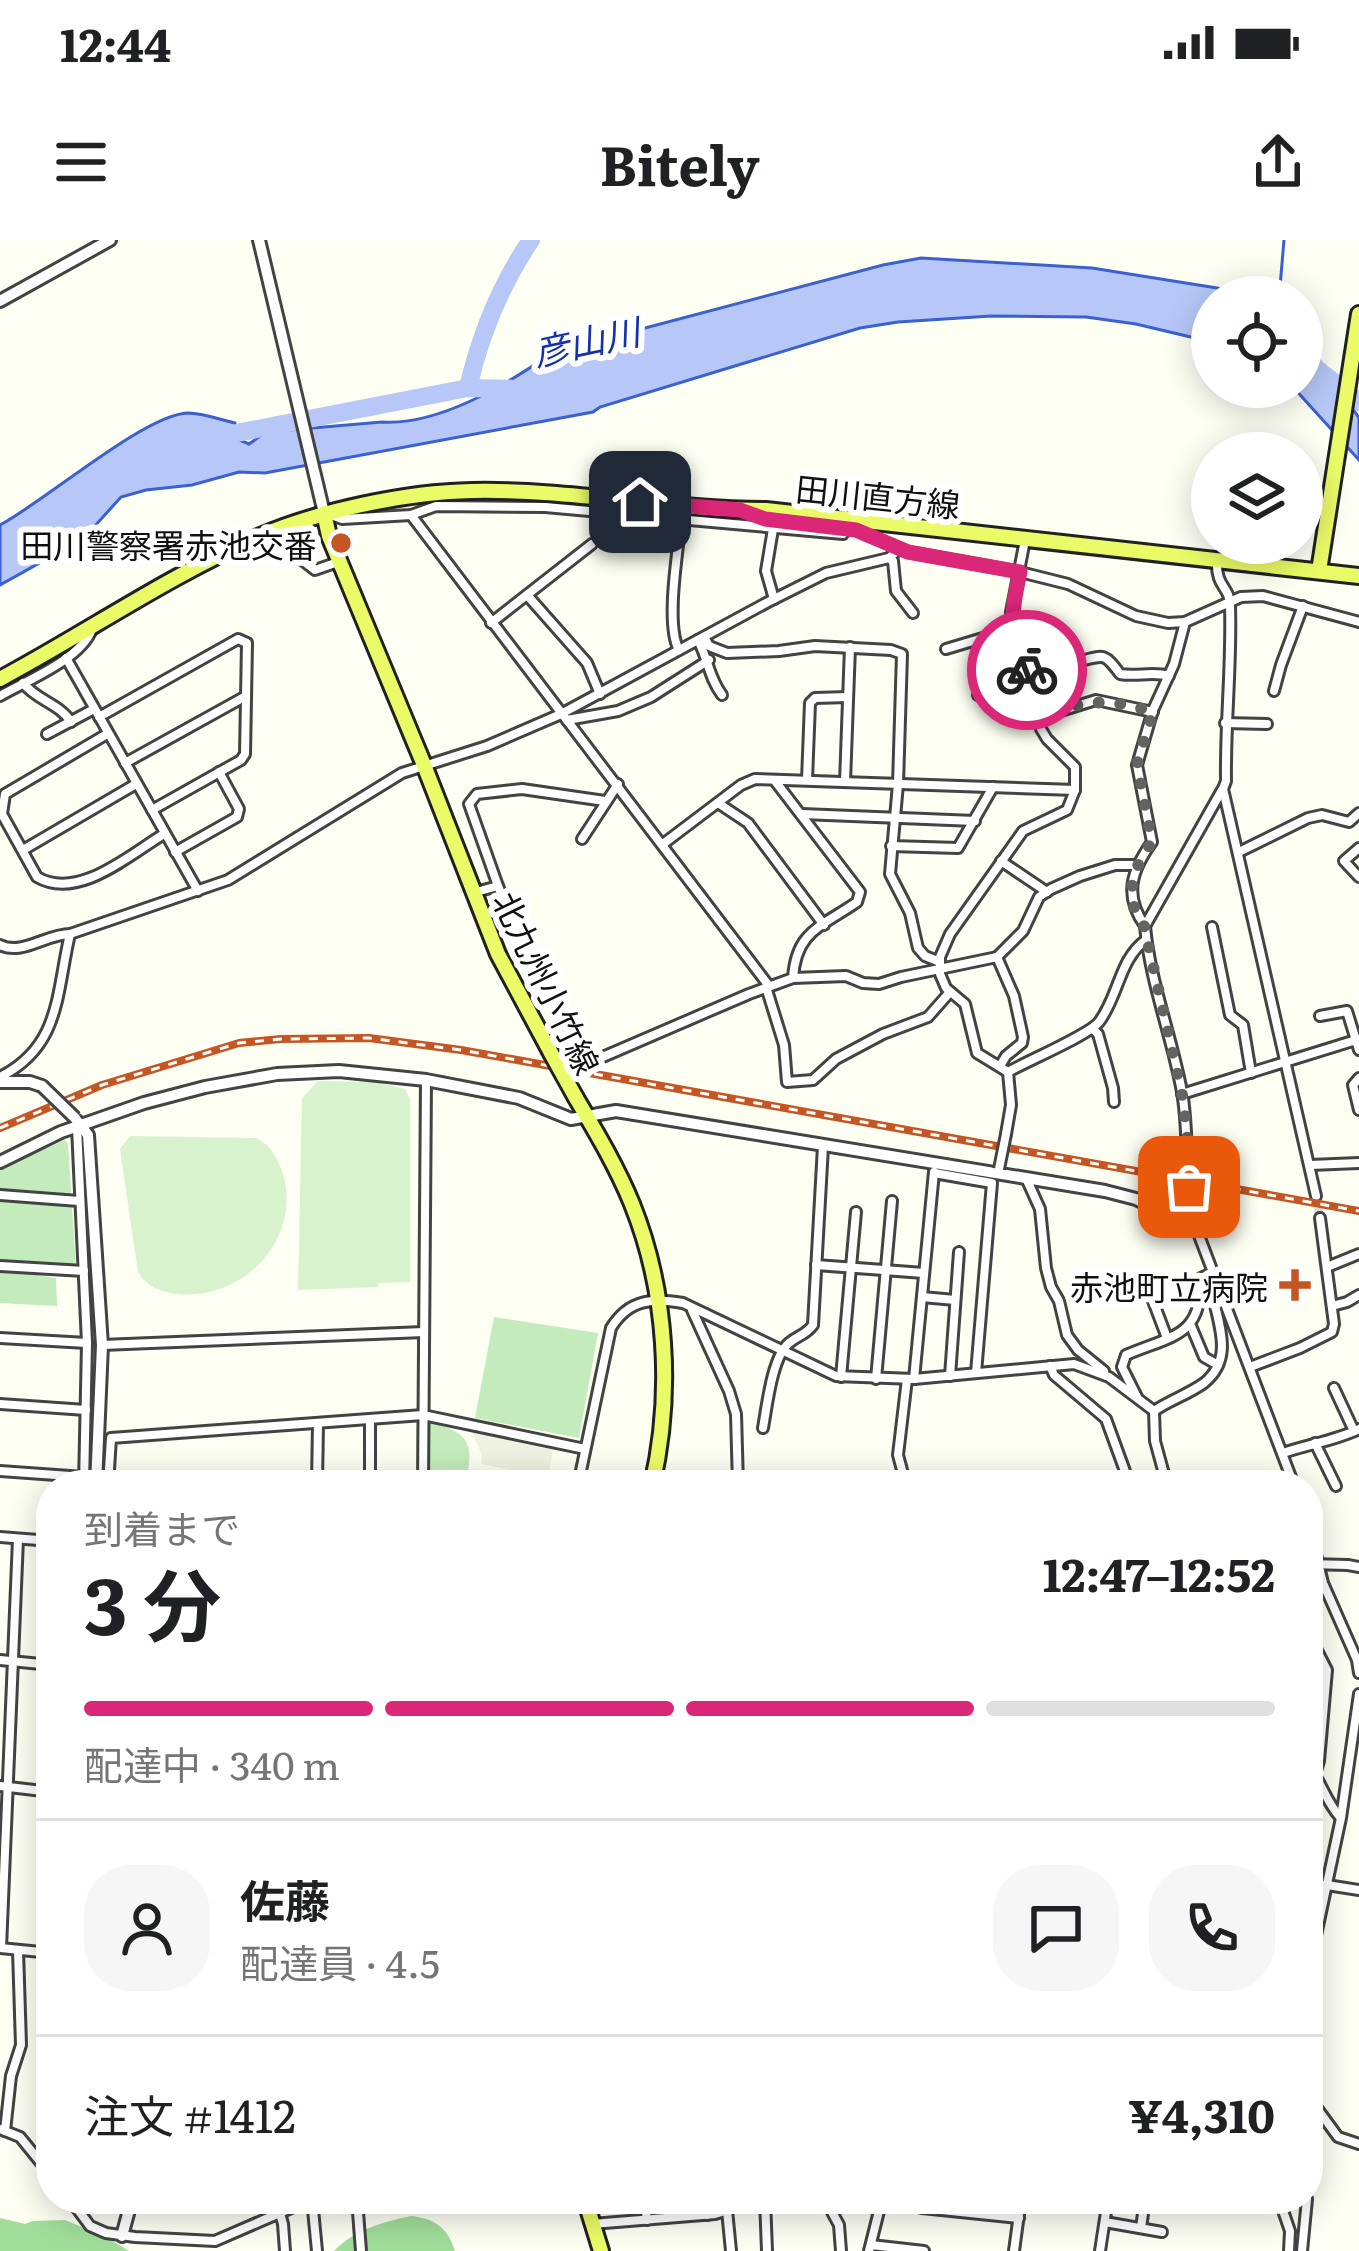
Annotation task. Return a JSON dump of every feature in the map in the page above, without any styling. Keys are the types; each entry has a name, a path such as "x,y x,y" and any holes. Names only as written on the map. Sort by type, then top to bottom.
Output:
{"main road":[{"path":"1323,545 1359,314"},
{"name":"田川直方線","path":"0,679 171,582 322,507 469,491 766,510 1191,559"},
{"name":"北九州小竹線","path":"322,507 329,536 498,954 634,1208 652,1268 663,1343 662,1439 655,1470"},
{"name":"田川直方線","path":"1320,564 1359,576"},
{"path":"589,2214 601,2251"}],"street":[{"path":"0,302 110,240"},
{"path":"260,240 322,507 342,519 411,515 436,506 545,507 869,536"},
{"path":"740,510 765,519 856,530 899,549 1068,584 1136,616 1168,623 1185,622 1231,600 1263,596 1359,622"},
{"path":"411,515 768,987 784,1045 787,1082 813,1080 836,1059 928,1016 950,992"},
{"path":"679,650 673,639 681,520"},
{"path":"773,529 766,571 773,599"},
{"path":"1025,538 1011,612 1013,629 1038,718 1047,739 1075,767 1075,790 1067,810 1023,831 950,934 940,966 946,988 965,1004 976,1053 1004,1069 1093,1029 1113,1002 1130,956 1146,940"},
{"path":"237,548 242,556 287,539 297,556 315,570 340,561"},
{"path":"491,623 592,544"},
{"path":"0,945 10,950 56,934 70,934 228,880 402,772 564,717 773,599 826,574 889,558 899,549"},
{"path":"889,558 896,591 913,613"},
{"path":"1144,926 1226,781 1231,600 1216,579 1217,564"},
{"path":"527,595 586,663 600,694"},
{"path":"1274,691 1303,606"},
{"path":"1185,622 1137,764 1152,842 1136,865 1131,883 1182,1094 1189,1204 1210,1271 1289,1470"},
{"path":"0,697 66,658 88,641 93,627"},
{"path":"946,649 1013,629"},
{"path":"1020,652 1052,637"},
{"path":"701,638 727,653 815,646 902,654 890,874 910,913 918,948 940,966"},
{"path":"701,638 709,673 722,695"},
{"path":"46,734 97,713 238,639 248,643 245,754 152,810"},
{"path":"845,782 850,647"},
{"path":"1068,708 1062,681 1077,662 1102,656 1120,674 1169,676"},
{"path":"66,658 198,891"},
{"path":"564,717 618,710 651,698 709,660"},
{"path":"978,695 993,681 1062,681"},
{"path":"23,683 65,712 71,722"},
{"path":"124,763 246,696"},
{"path":"807,780 810,703 815,698 848,698"},
{"path":"1038,718 1096,700 1153,712"},
{"path":"1225,722 1267,724"},
{"path":"107,734 5,794 2,814 37,877 44,882 81,883 164,834"},
{"path":"175,852 237,817 239,809 219,772"},
{"path":"663,844 755,779 1075,790"},
{"path":"775,780 860,892 857,902 800,944 794,978"},
{"path":"23,850 136,784"},
{"path":"582,839 618,784"},
{"path":"891,846 958,848 993,787"},
{"path":"605,801 522,789 477,794 469,804 531,967 586,1056 598,1059 794,978 845,976 878,985 940,966 997,957 1023,931 1046,892 1080,876 1136,865"},
{"path":"1223,789 1316,1196"},
{"path":"718,802 748,823 824,925"},
{"path":"800,814 975,821"},
{"path":"1239,852 1308,818 1322,815 1349,822 1359,814"},
{"path":"1359,848 1344,861 1359,877"},
{"path":"1001,861 1046,892"},
{"path":"474,893 498,886"},
{"path":"1212,927 1230,1015 1243,1025 1251,1073"},
{"path":"0,1080 23,1065 46,1036 70,934"},
{"path":"997,957 1014,996 1023,1037 1006,1056 1011,1105 999,1172"},
{"path":"1182,1094 1358,1043 1347,1010 1320,1016"},
{"path":"1093,1029 1114,1102"},
{"path":"0,1162 78,1123 144,1102 277,1073 339,1071 509,1095 568,1118 616,1111 934,1168 992,1183 976,1373"},
{"path":"1359,1078 1353,1085 1359,1110"},
{"path":"0,1080 42,1086 88,1135 102,1345 97,1470"},
{"path":"423,1470 426,1080"},
{"path":"78,1123 87,1342 84,1470"},
{"path":"763,1428 782,1352 813,1325 823,1146"},
{"path":"1310,1165 1359,1163"},
{"path":"934,1168 999,1172 1136,1199 1195,1225"},
{"path":"902,1470 898,1455 922,1297 934,1168"},
{"path":"1026,1178 1040,1209 1046,1268 1067,1335 1078,1350 1154,1411 1163,1470"},
{"path":"0,1195 79,1201"},
{"path":"876,1379 892,1201"},
{"path":"841,1377 856,1211"},
{"path":"1250,1367 1332,1332 1320,1218"},
{"path":"950,1376 958,1252"},
{"path":"1327,1267 1359,1254"},
{"path":"0,1265 84,1271"},
{"path":"817,1265 924,1273"},
{"path":"1138,1398 1122,1367 1126,1355 1191,1325 1199,1308 1201,1278 1210,1271"},
{"path":"1154,1411 1201,1385 1218,1365 1223,1340 1210,1291 1210,1271"},
{"path":"1150,1293 1167,1338"},
{"path":"1332,1306 1359,1295"},
{"path":"922,1297 955,1300"},
{"path":"581,1470 610,1328 626,1309 642,1301 683,1303 841,1377 911,1379 1074,1364 1109,1377"},
{"path":"692,1308 736,1414 738,1470"},
{"path":"1191,1325 1204,1358 1218,1365"},
{"path":"102,1345 424,1332"},
{"path":"0,1338 87,1342"},
{"path":"1050,1366 1054,1375 1106,1419 1125,1470"},
{"path":"1283,1454 1357,1430 1334,1388"},
{"path":"0,1404 86,1411"},
{"path":"109,1470 111,1438 423,1415 585,1449"},
{"path":"370,1420 370,1470"},
{"path":"317,1470 318,1423"},
{"path":"1315,1443 1336,1486"},
{"path":"0,1471 36,1475"},
{"path":"0,1537 36,1540"},
{"path":"18,1539 0,1948 36,1951"},
{"path":"1323,1565 1359,1568"},
{"path":"1323,1587 1359,1673"},
{"path":"0,1660 36,1663"},
{"path":"1323,1662 1327,1670 1323,1716"},
{"path":"1323,1904 1359,1694"},
{"path":"4,1786 36,1790"},
{"path":"1323,1790 1341,1818"},
{"path":"1323,1885 1359,1891"},
{"path":"18,1949 21,2045 3,2130 20,2138 36,2157"},
{"path":"1323,2116 1338,2137 1359,2144"},
{"path":"81,2214 90,2226 122,2236 215,2241 278,2214"},
{"path":"122,2236 128,2214"},
{"path":"280,2214 285,2251"},
{"path":"313,2214 317,2251"},
{"path":"358,2214 361,2251"},
{"path":"646,2214 647,2220"},
{"path":"591,2224 711,2214"},
{"path":"728,2214 731,2251"},
{"path":"766,2214 767,2251"},
{"path":"832,2214 841,2251"},
{"path":"878,2214 870,2248 924,2251"},
{"path":"980,2214 1019,2218"},
{"path":"1014,2251 1019,2214"},
{"path":"1100,2251 1106,2214"},
{"path":"1141,2228 1143,2214"},
{"path":"1284,2214 1290,2230 1289,2251"},
{"path":"1301,2251 1305,2214"},
{"path":"1105,2222 1162,2232"}],"green space":[{"path":"318,1081 376,1082 405,1089 410,1099 410,1282 298,1290 302,1098"},
{"path":"130,1136 256,1138 266,1144 281,1168 287,1198 284,1222 262,1261 244,1277 201,1294 171,1293 146,1281 138,1272 120,1149"},
{"path":"65,1140 76,1268 0,1259 0,1169"},
{"path":"0,1269 56,1278 57,1306 0,1303"},
{"path":"494,1317 598,1333 579,1438 475,1418"},
{"path":"432,1423 462,1437 469,1451 467,1470 427,1470 427,1426"},
{"path":"411,2216 439,2226 455,2251 334,2251 369,2228"},
{"path":"0,2218 25,2224 65,2220 129,2251 0,2251"}],"shaded area":[{"path":"473,1433 549,1446 553,1450 549,1470 481,1464"}],"water":[{"path":"921,258 1092,268 1191,284 1191,337 1086,317 991,316 860,328 593,412 265,473 239,472 121,497 70,546 0,585 0,525 121,443 169,417 194,413 235,423 237,439 249,444 266,432 425,417 493,390 551,353"},
{"path":"1323,366 1359,418 1359,460 1312,408 1323,408"}],"waterway":[{"path":"468,388 493,311 531,240"},
{"path":"1281,276 1284,240"},
{"name":"彦山川","path":"1323,374 1359,402"},
{"name":"彦山川","path":"216,437 468,388 520,389"}],"tunnel":[{"path":"1316,1196 1320,1218"}],"railway":[{"path":"0,1128 102,1085 239,1043 369,1038 461,1050 1359,1211"}],"way so far":[{"path":"1027,670 1031,687 1062,681 1068,708 1096,700 1153,712 1137,764 1152,842 1136,865 1131,883 1182,1094 1189,1187"}],"place":[{"name":"田川警察署赤池交番","path":"341,543"},
{"name":"赤池町立病院","path":"1295,1285"}],"route":[{"path":"640,502 740,510 765,519 856,530 908,552 1020,572 1011,612 1027,670"}]}
